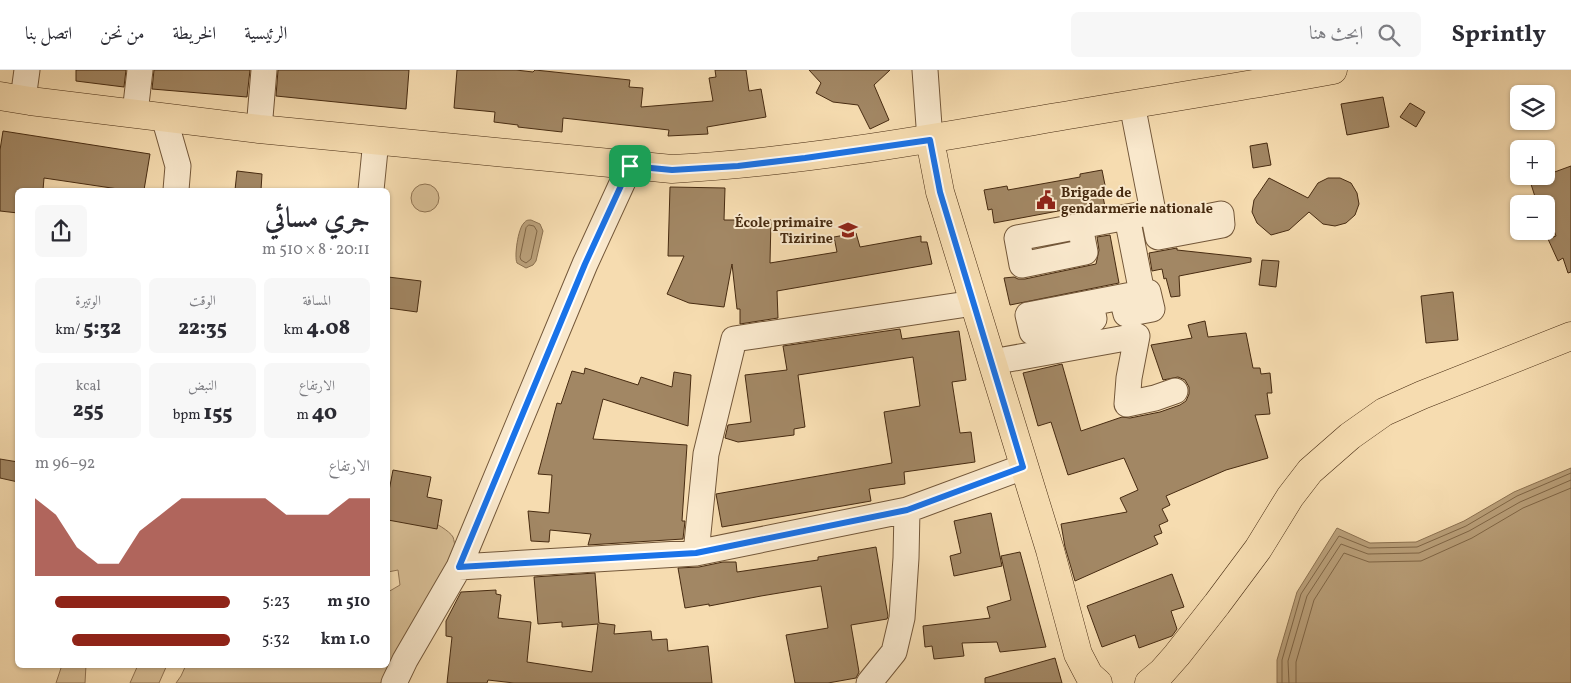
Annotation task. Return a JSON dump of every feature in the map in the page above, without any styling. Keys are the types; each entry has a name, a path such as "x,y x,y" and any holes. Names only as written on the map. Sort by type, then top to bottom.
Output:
{"main road":[{"path":"7,98 259,128 672,170 738,166 930,140 1333,70"},
{"path":"930,140 940,192 1050,550 1078,654 1089,675 1098,683"},
{"path":"1149,683 1177,656 1217,604 1258,549 1290,497 1310,471 1350,436 1391,409 1571,336"}],"street":[{"path":"7,98 28,70"},
{"path":"135,113 140,70"},
{"path":"259,128 264,70"},
{"path":"925,70 930,140"},
{"path":"1080,226 1127,217 1154,219 1132,104"},
{"path":"164,117 178,166 176,188"},
{"path":"371,188 376,140"},
{"path":"394,683 405,660 459,567 585,264 630,166"},
{"path":"1091,303 1132,295 1127,217"},
{"path":"696,553 706,454 734,339 974,302"},
{"path":"992,362 1137,336 1129,378 1127,404 1155,398 1174,391"},
{"path":"459,567 696,553 907,510 1023,467"},
{"path":"869,683 894,652 902,618 907,510"}],"shaded area":[{"path":"425,184 435,188 439,198 435,208 425,212 415,208 411,198 415,188"},
{"path":"390,504 423,517 441,527 453,537 455,549 401,652 381,683 176,683 185,668 390,668 390,591 400,585 398,570 390,572"},
{"path":"61,668 86,668 85,683 56,683"},
{"path":"137,668 166,668 159,683 130,683"}],"water":[{"path":"531,220 540,224 543,231 536,261 533,265 526,268 517,263 516,249 522,226 526,221"},
{"path":"1571,468 1571,683 1277,683 1277,660 1297,592 1337,528 1370,543 1416,542 1464,521 1514,492"}],"building":[{"path":"76,70 126,70 124,87 76,81"},
{"path":"154,70 250,70 247,97 152,89"},
{"path":"278,70 409,70 406,109 276,96"},
{"path":"457,70 516,70 533,72 535,70 630,80 629,87 643,88 641,107 713,101 709,78 716,77 715,70 746,70 749,91 761,89 766,117 707,127 708,134 668,136 669,130 563,118 562,132 518,127 518,125 494,122 495,112 454,108"},
{"path":"809,70 890,70 874,85 889,120 870,129 858,105 833,102 816,93 821,83"},
{"path":"1383,97 1389,127 1347,135 1341,104"},
{"path":"1410,103 1425,112 1416,127 1400,117"},
{"path":"3,131 150,154 144,188 112,188 44,178 43,188 15,188 15,213 0,211 0,150"},
{"path":"1267,143 1271,165 1253,168 1250,146"},
{"path":"1571,166 1571,272 1568,273 1563,258 1558,261 1548,240 1555,240 1556,236 1555,195 1534,195 1531,185 1555,185 1555,172"},
{"path":"1102,170 1106,190 1102,191 1105,207 1086,210 1085,206 994,223 992,209 988,210 984,190 1007,186 1008,190 1080,177 1080,174"},
{"path":"237,171 262,174 261,188 235,188"},
{"path":"1269,178 1308,198 1318,183 1328,178 1340,178 1351,183 1357,193 1359,204 1355,215 1346,223 1335,226 1323,224 1309,212 1289,230 1271,235 1257,223 1252,212 1254,200"},
{"path":"670,187 725,188 724,220 771,220 770,263 837,252 834,237 856,233 860,247 921,236 921,242 927,242 932,264 777,291 778,318 740,324 740,309 737,309 732,264 724,307 689,303 667,294 684,256 668,256"},
{"path":"1110,235 1119,283 1010,305 1004,278 1025,279 1096,264 1099,250 1097,237"},
{"path":"1177,248 1177,250 1251,258 1251,262 1179,276 1180,296 1171,297 1162,269 1152,271 1149,253"},
{"path":"1262,260 1279,261 1276,287 1259,285"},
{"path":"390,277 421,281 417,312 390,308"},
{"path":"1453,292 1458,340 1426,343 1421,296"},
{"path":"1205,321 1208,337 1246,333 1253,368 1260,368 1261,374 1270,373 1272,393 1267,393 1270,414 1255,415 1268,458 1226,470 1166,496 1170,505 1162,509 1168,521 1159,525 1162,533 1154,536 1158,544 1075,581 1065,547 1061,524 1127,512 1120,498 1138,490 1124,458 1068,475 1051,422 1038,426 1023,373 1062,364 1081,431 1122,417 1130,418 1160,412 1186,401 1189,387 1185,380 1178,377 1163,380 1151,345 1192,338 1188,325"},
{"path":"900,329 902,339 959,331 966,380 952,382 960,433 971,432 975,462 904,472 905,484 869,489 871,501 722,527 716,494 892,463 884,412 920,406 913,357 798,375 805,427 794,429 794,435 738,442 725,438 728,425 751,422 745,375 787,370 783,346"},
{"path":"585,368 638,385 641,377 672,387 674,372 691,375 688,426 603,399 593,439 687,445 682,521 685,521 683,539 588,545 591,534 550,530 549,542 531,541 528,511 549,513 552,475 538,474 557,403 561,404 572,371 584,374"},
{"path":"0,459 15,462 15,481 0,478"},
{"path":"393,470 431,477 427,497 442,500 437,529 390,520 390,486"},
{"path":"991,513 1002,566 954,576 950,556 961,553 954,521"},
{"path":"876,547 888,616 887,619 851,625 859,672 856,678 828,683 795,683 786,635 828,628 821,586 709,606 709,604 685,608 678,568 736,562 737,572 818,560 818,557"},
{"path":"1020,552 1046,647 1000,652 997,642 962,643 964,656 934,659 932,646 925,647 923,626 990,618 987,607 1011,600 1001,556"},
{"path":"595,573 599,623 615,625 614,634 651,631 652,640 667,639 668,651 708,646 712,683 514,683 488,680 487,683 447,683 452,637 446,636 446,621 461,592 496,590 496,594 501,595 498,618 531,622 527,662 592,672 598,624 562,627 562,622 538,624 534,577"},
{"path":"1172,574 1184,607 1171,611 1177,629 1172,636 1139,648 1135,635 1102,647 1087,606"},
{"path":"1055,658 1062,683 985,683 985,678"}],"place":[{"name":"Brigade de gendarmerie nationale","path":"1046,200"},
{"name":"École primaire Tizirine","path":"848,230"}],"route":[{"path":"930,140 940,192 1023,467 907,510 696,553 459,567 585,264 630,166 672,170 738,166 930,140"}]}
